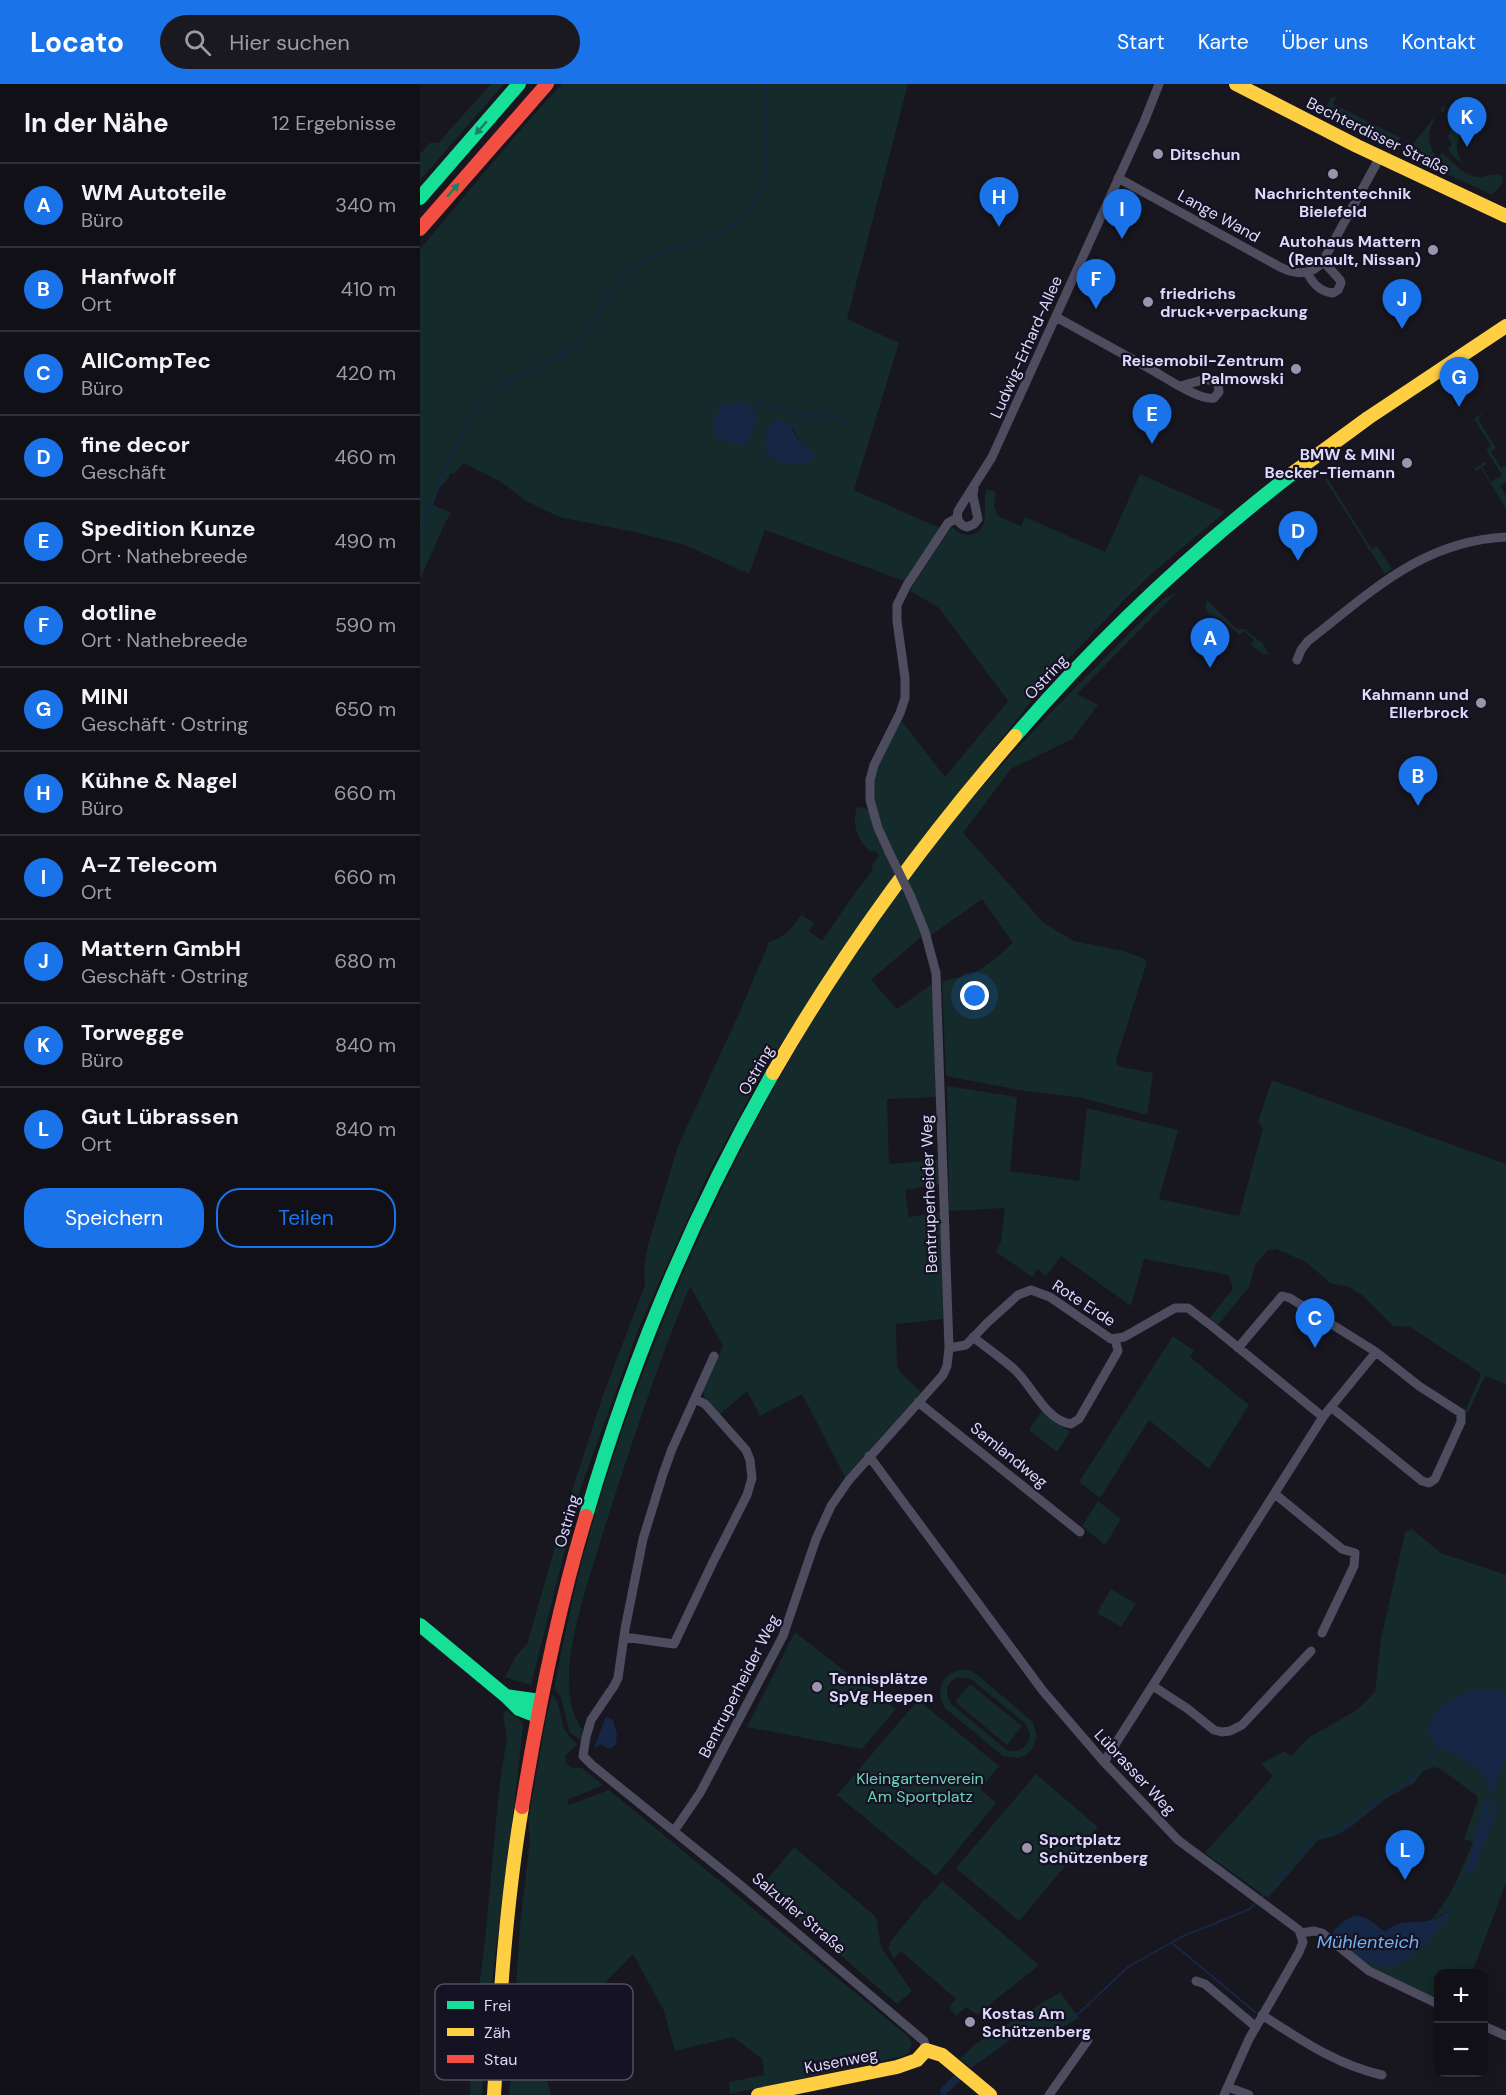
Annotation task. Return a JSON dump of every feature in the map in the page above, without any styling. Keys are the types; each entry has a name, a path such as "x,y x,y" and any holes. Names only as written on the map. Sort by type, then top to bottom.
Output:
{"main road":[{"path":"420,198 519,84"},
{"path":"420,230 546,84"},
{"name":"Bechterdisser Straße","path":"1236,84 1380,157 1506,216"},
{"name":"Ostring","path":"502,1984 526,1776 537,1716 569,1573 591,1497 632,1371 685,1244 733,1144 811,1010 913,858 1013,737 1076,668 1159,587 1290,474 1382,408 1506,326"},
{"path":"420,1625 506,1696 512,1705 537,1716"},
{"path":"506,1696 540,1701"},
{"name":"Kusenweg","path":"758,2095 897,2067 917,2060 926,2050"},
{"name":"Salzufler Straße","path":"926,2050 942,2055 990,2095"},
{"name":"Ostring","path":"494,2095 495,2080"}],"street":[{"name":"Ludwig-Erhard-Allee","path":"957,518 958,511 992,457 1159,84"},
{"path":"1323,261 1340,280 1338,291 1333,293 1323,290 1314,284 1307,272 1317,268 1323,261 1380,157"},
{"name":"Lange Wand","path":"1118,178 1280,267 1293,273 1307,272"},
{"path":"1056,317 1181,386"},
{"path":"957,518 963,526 967,527 976,522 978,516 973,496 974,488"},
{"name":"Bentruperheider Weg","path":"674,1831 700,1793 783,1636 813,1547 828,1511 849,1479 946,1371 948,1348 936,972 926,932 878,828 870,800 870,780 874,765 905,698 897,605 907,585 948,523 957,518"},
{"path":"1298,660 1301,650 1308,641 1408,565 1460,544 1506,537"},
{"name":"Rote Erde","path":"948,1348 962,1347 1018,1295 1031,1290 1050,1297 1105,1336 1115,1340 1181,1307 1193,1311 1323,1417"},
{"path":"1238,1348 1278,1299 1282,1296 1290,1298 1376,1352 1419,1386 1461,1413 1461,1422 1435,1479 1429,1483 1422,1481 1331,1407"},
{"path":"973,1337 1016,1371 1040,1402 1061,1420 1071,1424 1079,1419 1118,1351 1115,1340"},
{"path":"1104,1762 1323,1417 1376,1352"},
{"path":"695,1399 705,1404 746,1450 752,1471 750,1489 712,1562 674,1644 624,1637 647,1521 670,1455 714,1356"},
{"name":"Samlandweg","path":"918,1402 1080,1532"},
{"name":"Lübrasser Weg","path":"869,1456 1043,1691 1104,1762 1178,1840 1295,1926 1301,1934"},
{"path":"1275,1494 1342,1549 1355,1553 1354,1566 1322,1633"},
{"name":"Salzufler Straße","path":"624,1637 618,1678 591,1720 580,1754 924,2041 926,2050"},
{"path":"1153,1686 1188,1709 1214,1730 1230,1731 1242,1725 1311,1651"},
{"path":"1249,2095 1226,2091 1256,2026 1299,1952 1303,1942 1301,1934 1314,1931 1322,1933 1369,1971 1434,2002"},
{"path":"1196,1981 1205,1984 1256,2026"},
{"path":"1262,2015 1331,2058 1382,2075"},
{"path":"1488,2028 1506,2036"},
{"path":"1049,2095 1088,2040"}],"green space":[{"path":"491,84 504,84 420,180 420,154 430,143 438,143"},
{"path":"562,84 908,84 847,319 899,343 854,490 940,528 904,581 765,530 749,574 685,545 635,532 559,517 526,501 501,482 463,463 440,487 433,505 451,513 420,579 420,249","holes":["792,427 805,447 799,465 777,460"]},
{"path":"1332,97 1336,97 1333,104 1401,138 1394,148 1321,113"},
{"path":"1439,112 1433,121 1429,139 1433,151 1437,157 1442,153 1463,171 1473,176 1496,174 1502,176 1503,183 1492,195 1405,154"},
{"path":"1466,116 1473,122 1460,136 1457,146 1458,155 1465,167 1450,153 1448,148 1452,145 1448,137 1455,124 1458,125"},
{"path":"1481,414 1482,416 1478,419 1496,448 1491,452 1501,468 1506,465 1506,482 1500,486 1506,495 1506,509 1481,468 1475,471 1474,469 1485,462 1487,464 1482,467 1491,482 1502,475 1486,450 1491,446 1475,420 1469,422"},
{"path":"1140,474 1225,512 1126,598 1043,686 901,867 875,805 874,779 885,748 901,720 945,777 1008,701 939,608 910,591 913,585 952,526 966,535 977,533 981,529 984,523 987,489 996,492 994,506 998,516 1021,526 1025,517 1105,552"},
{"path":"1327,478 1372,549 1377,546 1392,569 1385,574 1325,480"},
{"path":"1177,592 1077,694 1098,705 1072,739 1011,769 963,833 1044,923 1074,941 1123,951 1145,959 1147,962 1116,1060 1117,1066 1153,1073 1147,1115 1082,1098 1019,1090 946,1076 942,981 971,975 1013,943 982,899 930,936 907,881 966,806 1029,735 1163,599"},
{"path":"1207,600 1237,629 1245,629 1261,641 1269,654 1263,654 1251,645 1254,640 1244,631 1240,635 1221,619 1208,613 1205,608"},
{"path":"863,807 869,811 895,875 845,946 764,1070 707,1176 640,1325 580,1490 531,1685 505,1677 516,1656 527,1644 566,1509 603,1395 645,1285 644,1267 648,1245 678,1146 769,942 783,936 810,902 802,915 814,923 809,931 822,941 873,870 871,866 879,856 876,851 871,852 862,843 855,826 857,808"},
{"path":"901,888 913,908 923,935 871,980 897,1009 933,983 936,1097 887,1099 889,1164 938,1160 939,1184 905,1190 909,1217 941,1212 943,1319 896,1324 897,1366 900,1372 921,1392 845,1477 802,1394 760,1416 747,1391 719,1415 704,1397 703,1390 723,1346 690,1286 633,1441 577,1622 570,1657 569,1681 573,1710 582,1730 580,1740 570,1733 561,1698 554,1688 580,1568 621,1433 645,1366 700,1235 763,1109 822,1006"},
{"path":"1274,1081 1506,1164 1506,1384 1485,1376 1468,1413 1463,1410 1466,1409 1481,1374 1410,1327 1393,1326 1363,1296 1349,1287 1330,1283 1306,1262 1276,1249 1268,1250 1255,1265 1249,1287 1218,1325 1209,1318 1233,1289 1229,1275 1144,1259 1131,1306 1061,1256 1046,1276 1038,1269 1032,1277 996,1252 1001,1241 1005,1208 949,1211 947,1086 1017,1097 1010,1171 1079,1181 1087,1108 1178,1130 1159,1199 1239,1216 1263,1128 1258,1122 1271,1082"},
{"path":"1173,1336 1194,1351 1190,1357 1249,1405 1209,1469 1149,1420 1100,1498 1079,1482"},
{"path":"1042,1410 1070,1432 1057,1452 1029,1430"},
{"path":"1098,1501 1121,1519 1105,1545 1082,1526"},
{"path":"1412,1529 1441,1553 1506,1575 1506,1883 1474,1969 1434,1969 1434,1997 1430,1999 1374,1970 1360,1960 1449,1914 1446,1912 1430,1921 1450,1894 1473,1842 1464,1839 1478,1800 1476,1795 1442,1770 1434,1767 1422,1772 1414,1783 1387,1798 1351,1827 1335,1836 1318,1840 1268,1898 1205,1853 1273,1776 1261,1764 1284,1751 1291,1756 1308,1738 1357,1710 1375,1692 1381,1639 1405,1532"},
{"path":"1111,1589 1136,1604 1121,1627 1097,1613"},
{"name":"Tennisplätze SpVg Heepen","path":"795,1632 896,1709 862,1749 747,1727"},
{"path":"969,1670 976,1674 1033,1722 1037,1737 1032,1749 1025,1756 1017,1758 1003,1756 946,1709 940,1697 941,1685 953,1672","holes":["958,1677 971,1679 1026,1724 1030,1735 1022,1748 1015,1751 1007,1750 951,1704 947,1692 951,1682"]},
{"path":"970,1684 1022,1726 1007,1745 955,1702"},
{"path":"552,1694 559,1706 566,1731 578,1744 565,1756 566,1763 573,1768 582,1768 603,1785 567,1800 569,1805 609,1790 909,2037 912,2043 908,2055 730,2094 729,2082 764,2075 762,2059 733,2037 675,2051 664,2011 633,1954 604,1984 516,1984 530,1839 528,1822"},
{"name":"Kleingartenverein Am Sportplatz","path":"918,1700 999,1766 980,1789 996,1803 936,1876 837,1795"},
{"path":"506,1710 522,1721 523,1727 492,1984 480,1984 499,1789 507,1738 503,1714"},
{"name":"Sportplatz Schützenberg","path":"1036,1774 1098,1827 1019,1921 956,1868"},
{"path":"794,1847 876,1917 881,1947 912,1991 897,2004 761,1887"},
{"path":"942,1881 1039,1965 978,2014 966,2007 956,2016 949,2007 956,1999 901,1951 894,1959 888,1948 890,1942"},
{"path":"1060,1992 1079,2018 1045,2033 1012,2039 971,2068 960,2059 975,2044"},
{"path":"470,2080 483,2080 482,2095 470,2095"},
{"path":"510,2080 547,2080 551,2095 509,2095"}],"water":[{"path":"740,402 750,405 755,414 752,431 745,445 718,439 713,431 718,410 723,404"},
{"path":"780,419 790,426 800,442 813,454 811,462 788,463 767,455 765,443 767,435 772,423"},
{"path":"1477,1689 1506,1691 1506,1758 1493,1793 1479,1771 1459,1757 1442,1750 1429,1737 1432,1718 1443,1705"},
{"path":"606,1716 613,1720 617,1735 616,1744 610,1749 600,1744 594,1749"},
{"path":"1487,1794 1492,1798 1481,1833 1495,1801 1499,1805 1472,1875 1465,1872"},
{"name":"Mühlenteich","path":"1446,1912 1450,1914 1423,1946 1405,1961 1388,1967 1360,1960 1332,1936 1338,1926 1355,1916 1370,1920 1385,1932 1399,1924 1430,1920"}],"waterway":[{"path":"420,536 461,433 484,398 496,388 552,361 572,347 589,327 614,287 631,269 658,254 703,240 731,228 744,218 754,205 760,193 766,163 766,84"},
{"path":"753,408 765,404"},
{"path":"774,405 807,415 832,416 844,424"},
{"path":"792,427 806,416"},
{"path":"1261,1898 1313,1839 1351,1824 1379,1800 1403,1785 1439,1747"},
{"path":"970,2066 1012,2035 1045,2031 1062,2024 1078,2014 1128,1967 1181,1937 1250,1909 1256,1902"},
{"path":"1448,1913 1451,1907"},
{"path":"1172,1943 1255,2012"},
{"path":"944,2091 958,2077"}],"traffic: fast":[{"path":"420,198 519,84"},
{"path":"1015,736 1079,665 1147,598 1219,533 1293,473"},
{"path":"586,1516 623,1401 666,1289 716,1179 773,1073"},
{"path":"420,1625 519,1709 537,1716"},
{"path":"506,1696 540,1701"}],"traffic: slow":[{"path":"1236,84 1357,146 1506,216"},
{"path":"1293,473 1368,418 1506,326"},
{"path":"773,1073 827,984 886,899 948,816 1015,736"},
{"path":"501,1984 522,1807"},
{"path":"758,2095 897,2067 917,2060 926,2050 942,2055 990,2095"},
{"path":"494,2095 495,2080"}],"traffic: jam":[{"path":"420,229 547,84"},
{"path":"522,1807 549,1660 586,1516"}],"place":[{"name":"Torwegge","path":"1467,147"},
{"name":"Ditschun","path":"1158,154"},
{"name":"Nachrichtentechnik Bielefeld","path":"1333,174"},
{"name":"Kühne & Nagel","path":"999,227"},
{"name":"A-Z Telecom","path":"1122,239"},
{"name":"Autohaus Mattern (Renault, Nissan)","path":"1433,250"},
{"name":"friedrichs druck+verpackung","path":"1148,302"},
{"name":"dotline","path":"1096,309"},
{"name":"Mattern GmbH","path":"1402,329"},
{"name":"Reisemobil-Zentrum Palmowski","path":"1296,369"},
{"name":"MINI","path":"1459,407"},
{"name":"Spedition Kunze","path":"1152,444"},
{"name":"BMW & MINI Becker-Tiemann","path":"1407,463"},
{"name":"fine decor","path":"1298,561"},
{"name":"WM Autoteile","path":"1210,668"},
{"name":"Kahmann und Ellerbrock","path":"1481,703"},
{"name":"Hanfwolf","path":"1418,806"},
{"name":"AllCompTec","path":"1315,1348"},
{"name":"Tennisplätze SpVg Heepen","path":"817,1687"},
{"name":"Sportplatz Schützenberg","path":"1027,1848"},
{"name":"Gut Lübrassen","path":"1405,1880"},
{"name":"Kostas Am Schützenberg","path":"970,2022"}]}
